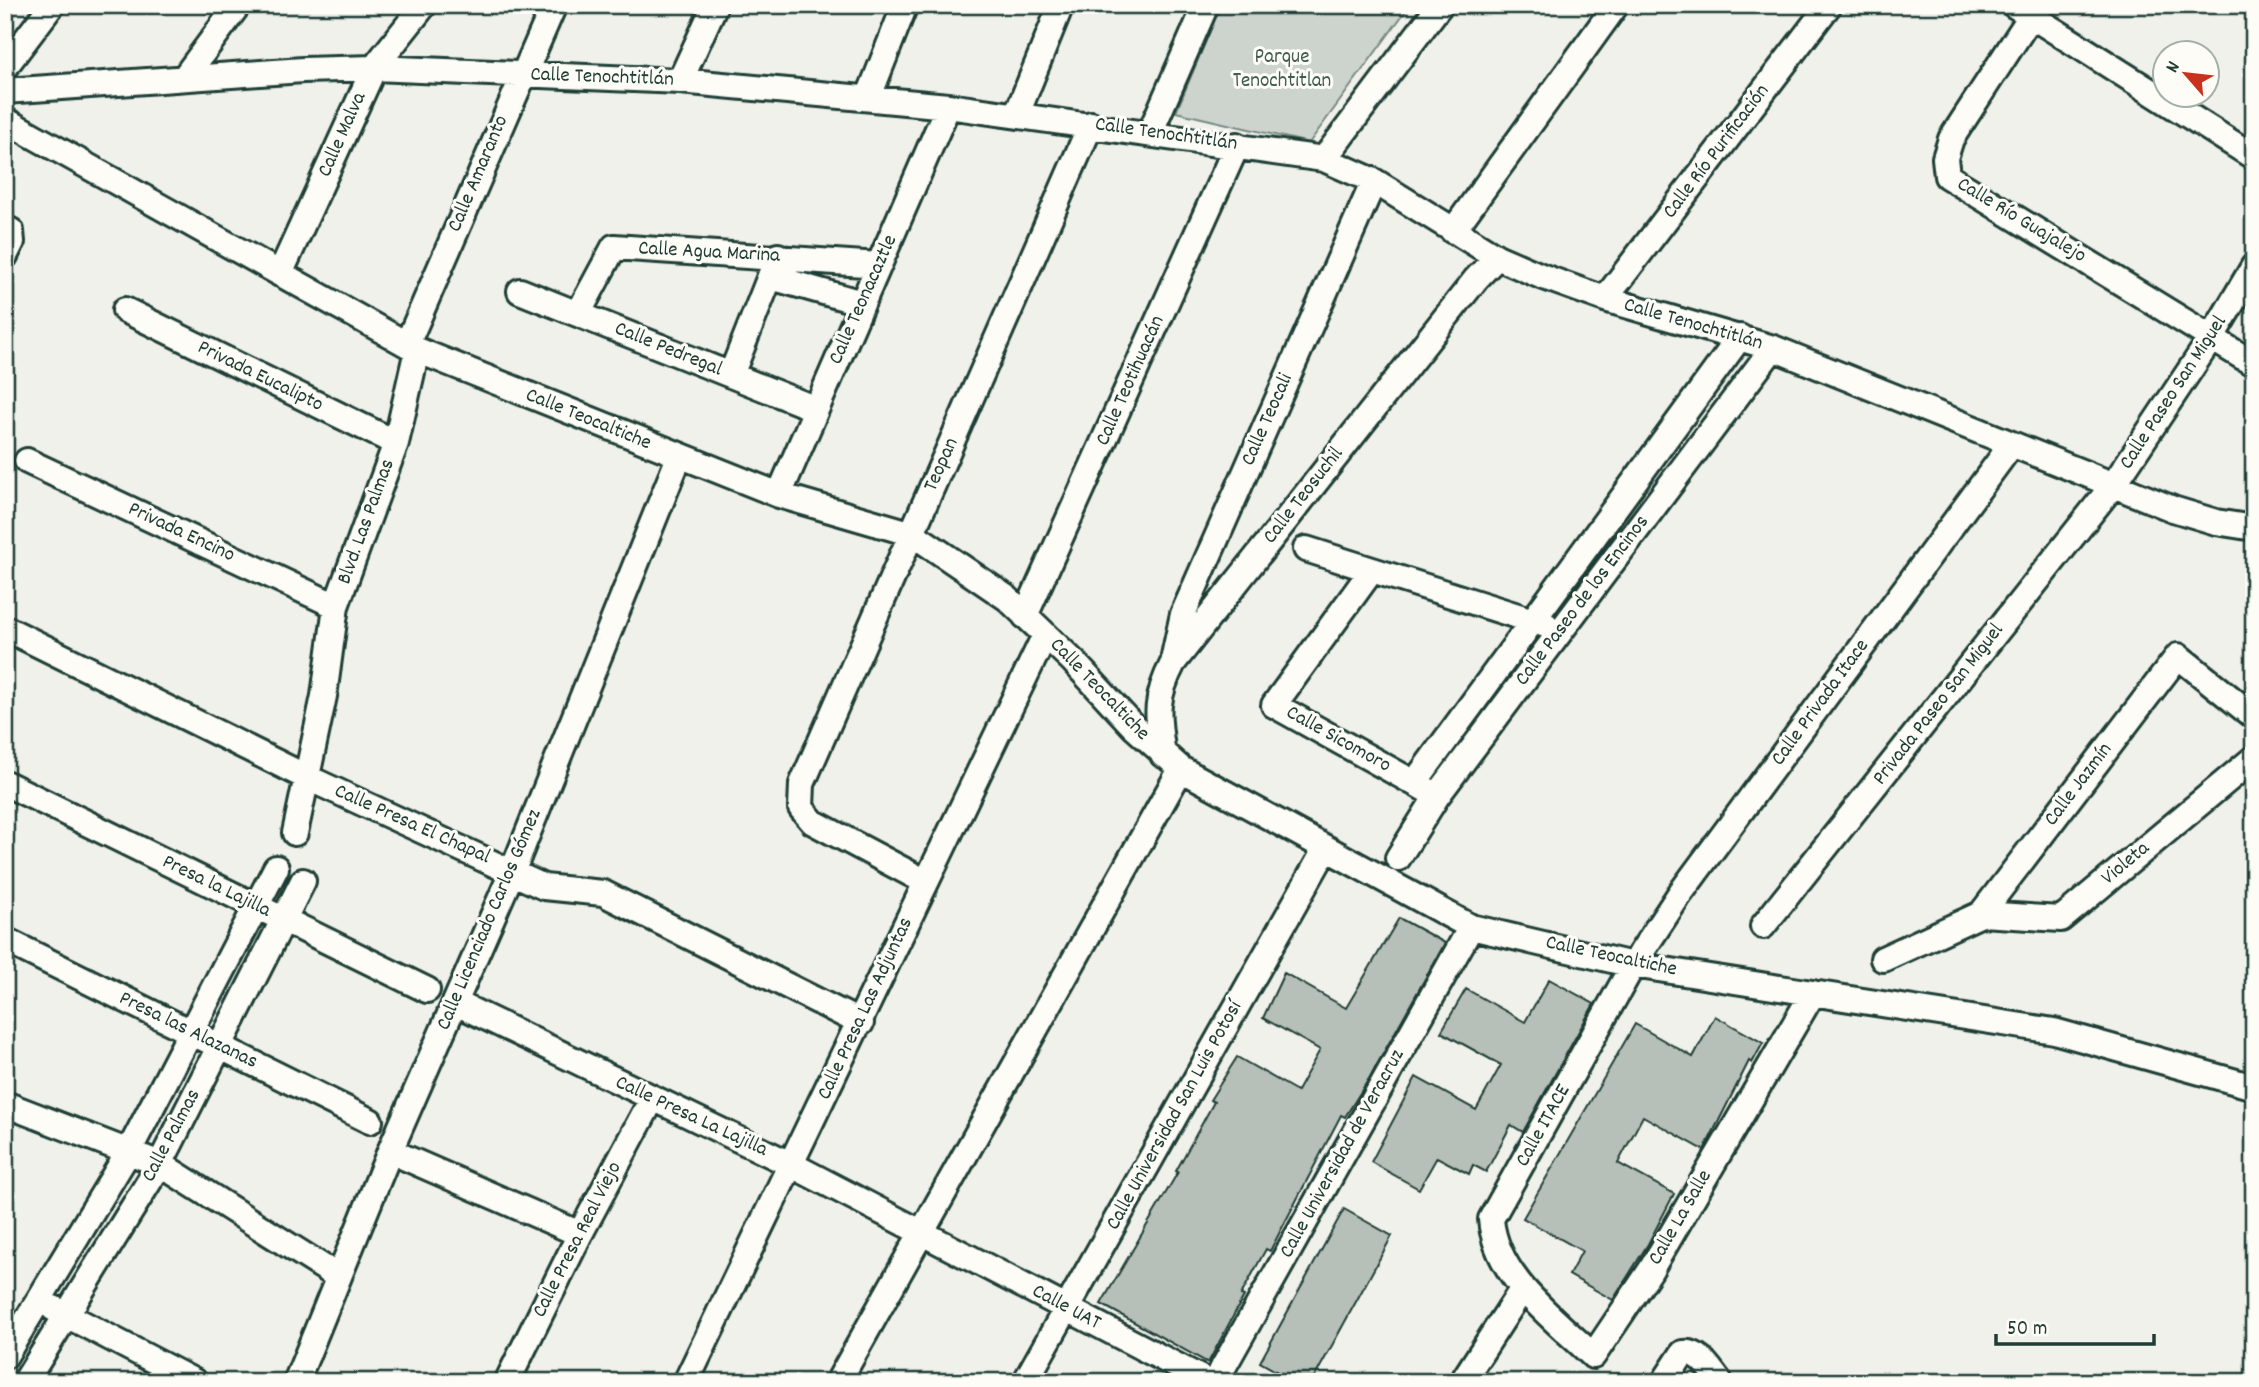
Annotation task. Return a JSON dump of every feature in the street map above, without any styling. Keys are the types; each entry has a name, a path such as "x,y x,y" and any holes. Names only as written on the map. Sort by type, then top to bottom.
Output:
{"street":[{"path":"5,66 51,5"},
{"path":"184,78 238,5"},
{"name":"Calle Malva","path":"280,274 373,68 424,5"},
{"name":"Calle Amaranto","path":"412,347 522,74 554,5"},
{"path":"680,80 715,5"},
{"path":"869,96 905,5"},
{"path":"1017,114 1061,5"},
{"path":"1150,133 1206,5"},
{"path":"1324,159 1440,5"},
{"name":"Calle Río Purificación","path":"1605,299 1829,5"},
{"path":"1453,231 1611,7"},
{"path":"2023,11 2254,157"},
{"name":"Calle Río Guajalejo","path":"2023,11 1951,139 1945,158 1947,176 2254,364"},
{"name":"Calle Tenochtitlán","path":"5,91 373,68 680,80 869,96 1017,114 1324,159 1374,181 1497,257 1605,299 1773,348 2184,512 2216,522 2254,528"},
{"name":"Calle Teonacaztle","path":"779,495 948,106"},
{"name":"Calle Teocaltiche","path":"5,120 412,347 679,457 779,495 912,534 1007,598 1172,762 1325,850 1471,927 1633,965 2054,1031 2254,1087"},
{"name":"Teopan","path":"926,882 813,822 801,808 802,784 1091,124"},
{"name":"Calle Teotihuacán","path":"1025,616 1237,145"},
{"name":"Calle Teocali","path":"1173,663 1183,614 1374,181"},
{"path":"5,228 11,231 12,242 5,256"},
{"name":"Calle Agua Marina","path":"578,314 614,247 775,267 879,265"},
{"name":"Calle Teosuchil","path":"1172,762 1158,721 1159,691 1173,663 1476,279 1497,257"},
{"name":"Calle Paseo San Miguel","path":"2115,484 2212,337 2254,266"},
{"path":"731,375 775,267 862,303"},
{"name":"Calle Pedregal","path":"520,291 816,409"},
{"name":"Privada Eucalipto","path":"125,310 396,443"},
{"name":"Calle Paseo de los Encinos","path":"1415,782 1740,337"},
{"name":"Blvd. Las Palmas","path":"306,777 324,696 336,606 396,443 412,347"},
{"name":"Calle Paseo de los Encinos","path":"1398,858 1437,796 1773,348"},
{"path":"1699,392 1725,411"},
{"name":"Calle Privada Itace","path":"1633,965 1679,895 2012,444"},
{"name":"Calle Licenciado Carlos Gómez","path":"296,1382 337,1276 513,870 679,457"},
{"name":"Privada Encino","path":"27,461 336,606"},
{"name":"Privada Paseo San Miguel","path":"1763,926 2115,484"},
{"path":"1306,549 1532,622 1562,629"},
{"name":"Calle Sicomoro","path":"1372,570 1274,705 1437,796"},
{"name":"Calle Presa El Chapal","path":"5,628 306,777 513,870 544,887 603,893 860,1023"},
{"name":"Calle Presa Las Adjuntas","path":"686,1382 1045,635"},
{"name":"Calle Jazmín","path":"1981,914 2178,656 2254,717"},
{"name":"Violeta","path":"1981,914 2061,919 2254,758"},
{"path":"838,1382 924,1233 1172,762"},
{"path":"295,833 306,777"},
{"name":"Presa la Lajilla","path":"5,783 427,990"},
{"name":"Calle Universidad San Luis Potosí","path":"1025,1382 1325,850"},
{"name":"Calle Palmas","path":"5,1356 129,1152 276,867"},
{"name":"Calle Palmas","path":"25,1382 160,1164 303,881"},
{"path":"1883,959 1981,914"},
{"name":"Calle Universidad de Veracruz","path":"1215,1382 1471,927"},
{"name":"Presa las Alazanas","path":"5,940 370,1121"},
{"name":"Calle ITACE","path":"1523,1288 1493,1240 1491,1219 1633,965"},
{"name":"Calle La Salle","path":"1523,1288 1593,1356 1650,1272 1813,993"},
{"name":"Calle Presa La Lajilla","path":"456,1003 792,1165 924,1233"},
{"name":"Calle Presa Real Viejo","path":"507,1382 580,1234 652,1099"},
{"path":"5,1104 160,1164 337,1276"},
{"path":"390,1151 580,1234"},
{"name":"Calle UAT","path":"924,1233 1208,1382"},
{"path":"1462,1382 1523,1288"},
{"path":"39,1300 195,1382"},
{"path":"1664,1382 1683,1353 1697,1354 1720,1382"}],"green space":[{"name":"Parque Tenochtitlan","path":"1221,5 1410,5 1309,143 1176,112"}],"building":[{"path":"1399,918 1445,943 1370,1077 1345,1117 1341,1115 1270,1251 1266,1249 1241,1295 1244,1296 1208,1363 1101,1304 1178,1172 1176,1171 1214,1102 1210,1100 1237,1057 1297,1091 1320,1050 1263,1018 1284,973 1346,1008"},
{"path":"1549,979 1594,1004 1523,1132 1511,1125 1486,1172 1473,1165 1469,1174 1437,1157 1419,1189 1371,1162 1416,1077 1476,1110 1501,1065 1441,1032 1466,989 1525,1022"},
{"path":"1715,1016 1763,1043 1752,1063 1749,1061 1704,1150 1643,1116 1618,1163 1674,1194 1648,1244 1613,1300 1569,1275 1582,1251 1523,1218 1635,1024 1693,1057"},
{"path":"1344,1209 1392,1236 1312,1382 1295,1382 1260,1362"}]}
